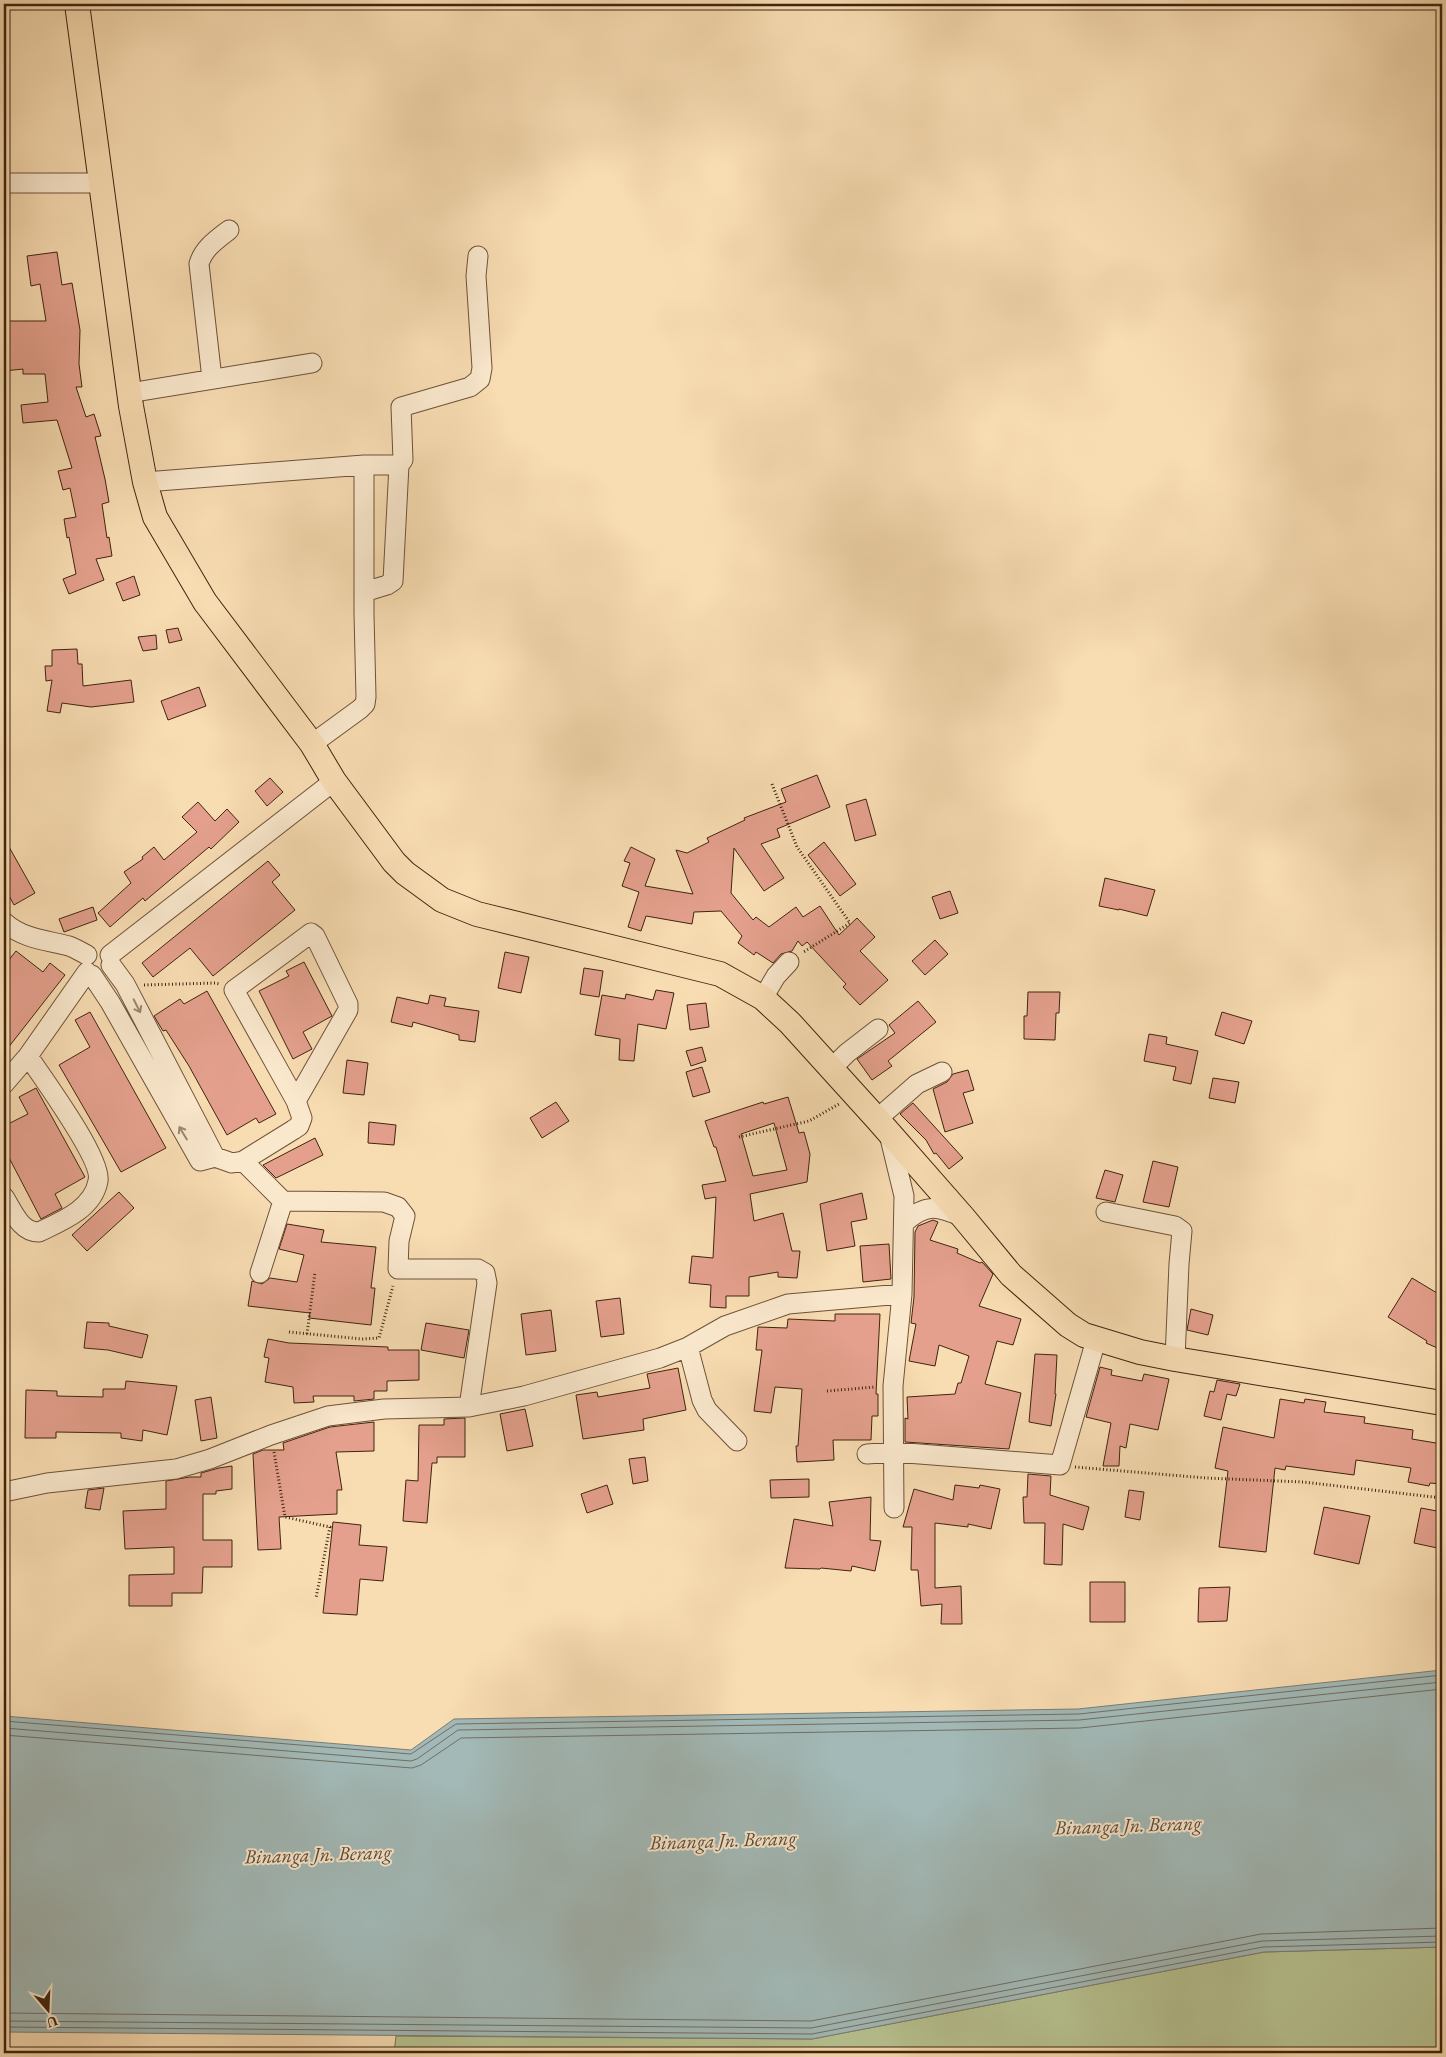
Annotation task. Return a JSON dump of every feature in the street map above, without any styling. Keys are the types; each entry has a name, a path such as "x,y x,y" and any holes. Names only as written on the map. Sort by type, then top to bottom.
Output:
{"main road":[{"path":"77,4 101,183 140,391 145,482 155,517 206,602 312,744 334,781 394,862 405,873 442,900 477,914 720,974 765,995 790,1023 838,1062 854,1095 963,1217 1010,1275 1068,1325 1096,1340 1175,1359 1442,1403"}],"street":[{"path":"4,183 101,183"},
{"path":"212,379 199,264 201,256 208,248 229,230"},
{"path":"364,592 388,585 393,581 399,465 403,460 404,451 401,406 470,387 480,379 482,368 476,276 478,256"},
{"path":"140,391 312,363"},
{"path":"145,482 364,465 399,465"},
{"path":"312,744 365,704 364,465"},
{"path":"110,960 334,781"},
{"path":"7,931 70,946 89,967 200,1161 215,1157 232,1163 243,1161 299,1126 302,1118 296,1101 234,990 304,936 311,933 315,936 348,1004 348,1010 296,1101"},
{"path":"4,1084 28,1056 89,967 97,949 110,960 125,984 215,1157"},
{"path":"765,995 776,976 789,962"},
{"path":"838,1062 878,1029"},
{"path":"4,1197 25,1228 33,1232 40,1232 78,1211 87,1203 98,1181 96,1165 62,1105 28,1056"},
{"path":"894,1508 893,1386 902,1294 904,1223 902,1188 881,1123 896,1101 917,1084 942,1072"},
{"path":"243,1161 283,1201 384,1202 398,1207 405,1216 399,1241 398,1270 478,1269 486,1273 487,1283 469,1407"},
{"path":"260,1273 283,1201"},
{"path":"904,1223 923,1210 933,1208 943,1209 963,1217"},
{"path":"1106,1212 1175,1226 1182,1231 1175,1359"},
{"path":"4,1492 47,1483 176,1469 210,1459 271,1435 328,1416 384,1409 469,1407 524,1396 660,1358 688,1347 725,1326 788,1304 902,1294"},
{"path":"867,1454 894,1452 1060,1465 1096,1340"},
{"path":"688,1347 702,1400 707,1410 737,1442"}],"path":[{"path":"772,784 797,847 850,923 789,962"},
{"path":"125,984 130,986 215,983 234,990"},
{"path":"739,1137 809,1121 854,1095"},
{"path":"289,1332 362,1339 379,1338 398,1270"},
{"path":"307,1334 315,1272"},
{"path":"827,1391 893,1386"},
{"path":"271,1435 285,1517 330,1527 316,1598"},
{"path":"1060,1465 1095,1470 1303,1482 1442,1498"}],"green space":[{"path":"1442,1947 1442,2053 394,2053 396,2036 812,2039 1264,1952"}],"water":[{"name":"Binanga Jn. Berang","path":"1442,1670 1442,1947 1264,1952 812,2039 4,2032 4,1716 411,1750 454,1719 1078,1709"}],"building":[{"path":"57,252 62,285 72,283 80,330 79,364 82,387 76,387 86,417 94,414 101,436 95,437 109,502 102,504 107,538 109,537 112,556 96,559 104,580 69,594 63,579 76,574 64,519 76,517 70,488 63,490 58,471 72,468 57,420 23,423 21,405 48,402 45,374 23,374 23,369 4,371 4,321 46,321 40,284 31,286 27,256"},
{"path":"134,576 140,595 123,601 116,583"},
{"path":"178,628 182,640 169,643 166,630"},
{"path":"156,635 157,649 143,651 138,637"},
{"path":"77,649 78,664 82,664 83,686 131,680 134,702 91,707 62,703 60,713 47,711 52,680 46,681 45,666 52,666 52,650"},
{"path":"199,687 206,706 168,720 161,701"},
{"path":"817,775 830,807 777,829 780,837 761,844 784,878 764,891 734,848 731,893 753,920 756,917 769,927 796,907 803,917 820,906 839,935 857,918 875,937 860,951 888,980 860,1005 843,987 846,984 807,942 802,946 798,941 792,951 781,954 773,963 756,952 754,955 738,943 742,936 721,911 694,912 692,924 646,916 641,931 628,927 639,892 622,886 630,863 624,861 631,847 655,859 645,886 693,894 676,850 687,853 709,842 707,838 745,820 744,818 786,802 781,789"},
{"path":"270,778 283,792 267,806 255,791"},
{"path":"866,799 876,835 855,841 846,805"},
{"path":"198,802 215,821 227,809 239,822 211,849 209,847 145,901 143,898 110,927 98,913 131,883 124,872 143,859 142,857 154,847 164,860 197,832 182,817"},
{"path":"4,838 35,893 14,905 4,886"},
{"path":"824,842 856,884 840,896 808,855"},
{"path":"268,861 280,875 272,882 295,910 213,976 190,948 153,977 142,963"},
{"path":"1105,878 1155,890 1147,916 1099,906"},
{"path":"950,891 958,913 940,919 932,897"},
{"path":"93,907 97,920 64,932 59,919"},
{"path":"935,940 948,954 925,975 912,961"},
{"path":"16,951 43,972 50,963 65,975 4,1053 4,966"},
{"path":"505,952 529,957 521,993 498,988"},
{"path":"304,962 332,1016 303,1032 312,1049 293,1059 259,991 289,976 286,971"},
{"path":"584,968 603,971 599,997 580,994"},
{"path":"656,990 674,993 666,1029 638,1024 634,1061 619,1060 620,1039 595,1035 602,995 625,999 626,994 653,1000"},
{"path":"207,991 276,1114 259,1123 256,1118 227,1135 189,1066 166,1030 163,1031 154,1016 180,999 184,1004"},
{"path":"1028,992 1060,992 1059,1013 1056,1013 1055,1040 1024,1039 1024,1016 1027,1016"},
{"path":"430,995 446,998 444,1006 479,1011 475,1042 459,1040 459,1035 413,1022 412,1027 391,1022 397,997 428,1004"},
{"path":"918,1001 936,1022 888,1061 892,1066 872,1080 857,1059 895,1033 889,1025"},
{"path":"706,1003 709,1027 690,1030 687,1005"},
{"path":"90,1012 166,1148 121,1172 59,1065 90,1047 75,1020"},
{"path":"1222,1012 1252,1021 1244,1044 1215,1035"},
{"path":"1149,1034 1167,1037 1166,1044 1198,1051 1191,1084 1173,1080 1176,1067 1144,1061"},
{"path":"702,1047 706,1061 691,1066 686,1051"},
{"path":"347,1060 368,1063 364,1095 343,1093"},
{"path":"702,1067 710,1092 693,1097 686,1072"},
{"path":"968,1070 974,1090 963,1093 973,1123 945,1132 933,1089 947,1082 953,1074"},
{"path":"1213,1078 1239,1082 1235,1103 1209,1098"},
{"path":"36,1088 85,1177 55,1194 62,1208 41,1219 4,1148 4,1126 28,1114 19,1097"},
{"path":"788,1097 799,1133 804,1132 810,1154 807,1182 750,1194 754,1221 783,1213 792,1251 800,1251 797,1278 778,1277 778,1272 749,1277 749,1296 726,1296 726,1308 710,1307 711,1285 689,1283 692,1256 713,1258 716,1197 705,1199 702,1185 726,1181 716,1147 714,1147 705,1121 763,1102 764,1104","holes":["774,1123 787,1170 753,1176 741,1134"]},
{"path":"556,1102 569,1121 542,1138 530,1118"},
{"path":"913,1103 963,1158 949,1169 936,1153 934,1154 926,1140 900,1114"},
{"path":"369,1122 396,1125 394,1145 368,1143"},
{"path":"315,1138 323,1155 276,1178 263,1165"},
{"path":"1153,1161 1178,1167 1169,1207 1143,1202"},
{"path":"1105,1170 1123,1175 1115,1202 1096,1198"},
{"path":"119,1192 134,1208 87,1251 72,1235"},
{"path":"862,1193 867,1219 851,1222 855,1246 827,1251 820,1204"},
{"path":"933,1220 938,1222 930,1240 958,1249 957,1253 980,1263 982,1262 993,1274 979,1306 1021,1319 1013,1345 997,1341 985,1384 1021,1393 1009,1449 905,1442 905,1418 908,1419 907,1397 955,1394 958,1383 961,1383 969,1356 939,1345 935,1366 909,1361 916,1324 911,1323 914,1297 915,1232 918,1226"},
{"path":"287,1224 324,1230 321,1242 376,1247 371,1288 375,1288 371,1325 309,1318 310,1313 248,1306 252,1281 262,1284 270,1278 297,1282 304,1255 279,1249"},
{"path":"889,1244 891,1279 863,1282 860,1246"},
{"path":"1412,1278 1442,1296 1442,1350 1426,1343 1427,1341 1388,1317"},
{"path":"620,1298 624,1334 601,1337 596,1301"},
{"path":"1191,1309 1213,1315 1208,1335 1187,1330"},
{"path":"551,1310 556,1351 526,1355 521,1314"},
{"path":"835,1314 880,1314 876,1394 878,1394 878,1416 872,1416 871,1440 833,1440 834,1460 797,1462 796,1446 798,1446 802,1389 775,1387 771,1413 754,1411 762,1350 756,1350 758,1327 787,1328 788,1319 835,1321"},
{"path":"87,1322 109,1323 109,1326 148,1335 142,1358 108,1350 84,1348"},
{"path":"426,1323 469,1330 464,1358 421,1350"},
{"path":"268,1339 289,1343 388,1347 388,1350 419,1350 419,1380 387,1381 387,1391 374,1391 374,1399 354,1401 354,1396 313,1396 314,1402 294,1403 293,1387 265,1382 269,1358 264,1357"},
{"path":"1035,1354 1057,1355 1056,1394 1051,1426 1029,1422"},
{"path":"1100,1367 1112,1370 1111,1375 1142,1381 1144,1374 1169,1379 1158,1430 1130,1424 1126,1448 1120,1446 1119,1466 1103,1466 1111,1423 1086,1417"},
{"path":"678,1368 686,1410 643,1419 644,1430 583,1439 576,1395 597,1392 598,1397 650,1388 647,1374"},
{"path":"1217,1380 1240,1384 1236,1396 1227,1394 1221,1420 1204,1416 1210,1391 1214,1392"},
{"path":"126,1381 177,1386 167,1435 143,1430 142,1441 121,1438 121,1433 56,1432 56,1438 25,1438 26,1390 57,1391 57,1396 103,1397 103,1389 125,1389"},
{"path":"211,1397 217,1438 201,1441 195,1400"},
{"path":"1280,1399 1304,1403 1305,1399 1326,1402 1324,1412 1365,1417 1364,1423 1413,1430 1412,1439 1442,1444 1442,1484 1430,1483 1429,1486 1408,1482 1411,1468 1356,1460 1354,1475 1286,1466 1285,1470 1275,1468 1266,1552 1219,1547 1228,1471 1215,1468 1223,1427 1274,1438"},
{"path":"525,1409 533,1446 507,1451 500,1414"},
{"path":"465,1418 465,1457 437,1457 437,1463 432,1463 427,1523 403,1521 406,1480 418,1481 419,1425 444,1425 444,1419"},
{"path":"374,1422 374,1451 336,1452 342,1490 337,1490 337,1514 279,1517 281,1549 258,1550 253,1454 263,1450 284,1450 283,1443 330,1427"},
{"path":"645,1457 648,1481 633,1484 629,1459"},
{"path":"232,1466 232,1489 216,1491 216,1494 203,1494 203,1540 232,1540 232,1567 203,1567 202,1593 172,1593 172,1606 129,1606 129,1575 174,1574 174,1547 125,1549 123,1511 166,1509 166,1481 201,1477 201,1473"},
{"path":"1028,1474 1051,1476 1050,1495 1089,1507 1083,1530 1063,1524 1062,1565 1044,1564 1045,1523 1024,1523 1023,1497 1027,1497"},
{"path":"809,1479 809,1497 771,1498 770,1480"},
{"path":"607,1485 613,1504 587,1513 581,1494"},
{"path":"955,1485 979,1488 980,1485 1000,1489 991,1529 968,1524 968,1527 935,1523 935,1588 961,1586 962,1624 941,1624 942,1604 921,1606 918,1570 911,1570 912,1527 903,1527 914,1489 953,1500"},
{"path":"104,1488 100,1510 85,1508 88,1490"},
{"path":"1129,1490 1144,1492 1140,1520 1125,1517"},
{"path":"871,1497 870,1540 881,1541 875,1571 852,1566 851,1571 821,1568 785,1568 794,1519 833,1526 829,1502"},
{"path":"1324,1507 1370,1516 1359,1564 1314,1554"},
{"path":"1421,1508 1442,1512 1442,1549 1414,1543"},
{"path":"333,1522 361,1525 359,1545 387,1547 383,1581 360,1579 357,1615 323,1613"},
{"path":"1090,1582 1125,1582 1125,1622 1090,1622"},
{"path":"1230,1587 1227,1621 1198,1622 1199,1588"}]}
